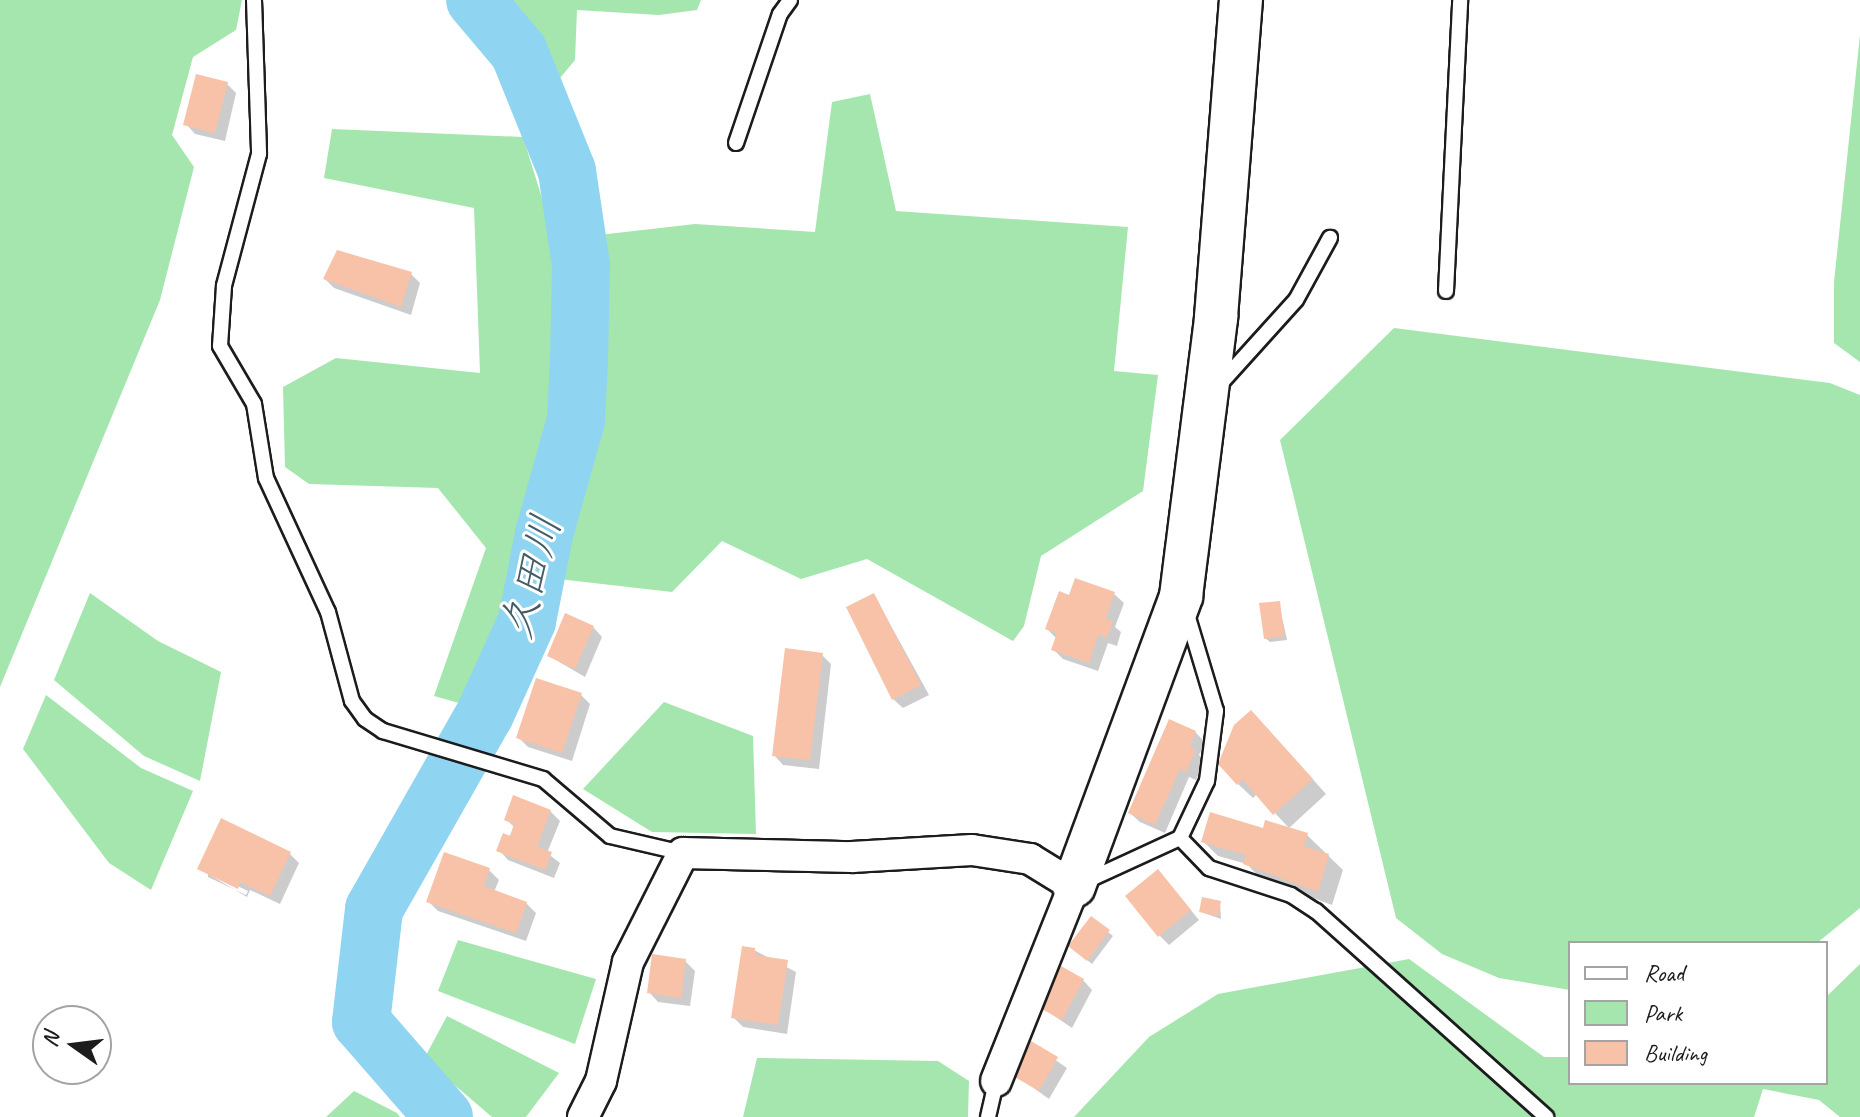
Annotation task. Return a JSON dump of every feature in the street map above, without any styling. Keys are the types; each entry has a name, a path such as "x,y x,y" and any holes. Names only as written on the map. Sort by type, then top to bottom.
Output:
{"street":[{"path":"996,1081 1074,886 1181,596 1208,396 1241,0"},
{"path":"583,1117 601,1081 632,951 683,853 852,857 972,850 1030,859 1074,886"}],"lane":[{"path":"254,0 259,154 224,286 220,346 254,404 266,478 328,612 352,701 365,719 383,731 543,779 610,836 683,853"},
{"path":"736,143 780,14 790,0"},
{"path":"1446,291 1460,0"},
{"path":"1208,396 1296,300 1330,238"},
{"path":"1074,886 1180,838 1207,781 1216,711 1181,596"},
{"path":"1180,838 1209,868 1291,895 1316,911 1546,1117"},
{"path":"988,1117 996,1081"}],"green space":[{"path":"0,0 242,0 236,30 193,57 172,135 194,167 160,300 0,687"},
{"path":"499,0 701,0 697,10 659,15 577,10 575,60 560,78"},
{"path":"1860,35 1860,362 1834,343 1834,282"},
{"path":"870,94 896,211 1128,227 1114,371 1158,375 1143,491 1041,556 1024,626 1013,641 867,559 801,579 722,541 672,592 515,574 473,707 434,696 486,548 438,488 309,484 285,467 283,387 336,358 480,373 474,208 324,178 332,129 523,137 555,240 695,224 815,232 832,102"},
{"path":"1394,328 1830,383 1860,395 1860,908 1819,941 1568,941 1568,990 1499,978 1442,954 1396,918 1280,440"},
{"path":"90,593 158,641 221,672 200,781 144,756 54,680"},
{"path":"46,695 141,768 193,791 151,890 109,863 23,749"},
{"path":"664,702 753,736 756,834 652,832 583,789"},
{"path":"458,940 596,979 575,1044 438,991"},
{"path":"1409,959 1544,1057 1568,1057 1568,1085 1828,1085 1828,995 1860,964 1860,1117 1840,1117 1819,1100 1763,1089 1754,1117 1074,1117 1149,1037 1218,994"},
{"path":"447,1016 559,1073 526,1117 492,1117 424,1059"},
{"path":"757,1058 938,1061 969,1081 968,1117 743,1117"},
{"path":"354,1091 397,1113 400,1117 326,1117"}],"building":[{"path":"196,74 228,82 215,133 183,125"},
{"path":"337,250 412,272 401,307 323,279"},
{"path":"1075,578 1115,592 1106,619 1113,621 1107,638 1098,635 1089,663 1051,650 1057,633 1045,629 1059,591 1069,595"},
{"path":"874,593 921,685 892,700 846,607"},
{"path":"1280,601 1284,636 1264,639 1259,603"},
{"path":"565,613 594,626 575,669 547,656"},
{"path":"785,648 823,653 810,760 772,756"},
{"path":"536,678 582,693 562,753 516,738"},
{"path":"1251,710 1313,779 1273,815 1243,780 1237,785 1218,764 1234,725"},
{"path":"1169,719 1196,731 1190,747 1196,750 1186,772 1180,769 1155,825 1128,813"},
{"path":"513,795 551,810 537,847 552,852 545,870 496,851 503,833 510,836 514,824 504,820"},
{"path":"1210,812 1263,828 1265,820 1308,833 1304,846 1329,854 1318,892 1243,864 1246,855 1201,842"},
{"path":"221,818 291,852 270,896 240,882 238,889 197,869"},
{"path":"444,852 490,868 484,886 527,902 516,933 426,902"},
{"path":"1158,869 1191,910 1158,937 1125,896"},
{"path":"1202,897 1221,901 1218,916 1199,912"},
{"path":"1091,916 1110,930 1087,961 1068,946"},
{"path":"742,946 755,948 755,955 788,960 778,1025 731,1018"},
{"path":"652,954 686,959 681,998 647,993"},
{"path":"1061,966 1084,979 1062,1020 1038,1007"},
{"path":"1031,1041 1058,1057 1039,1091 1011,1075"}],"waterway":[{"name":"久田川","path":"444,1117 361,1022 374,909 485,714 527,621 544,534 576,420 579,361 581,265 567,171 519,52 475,0"}]}
